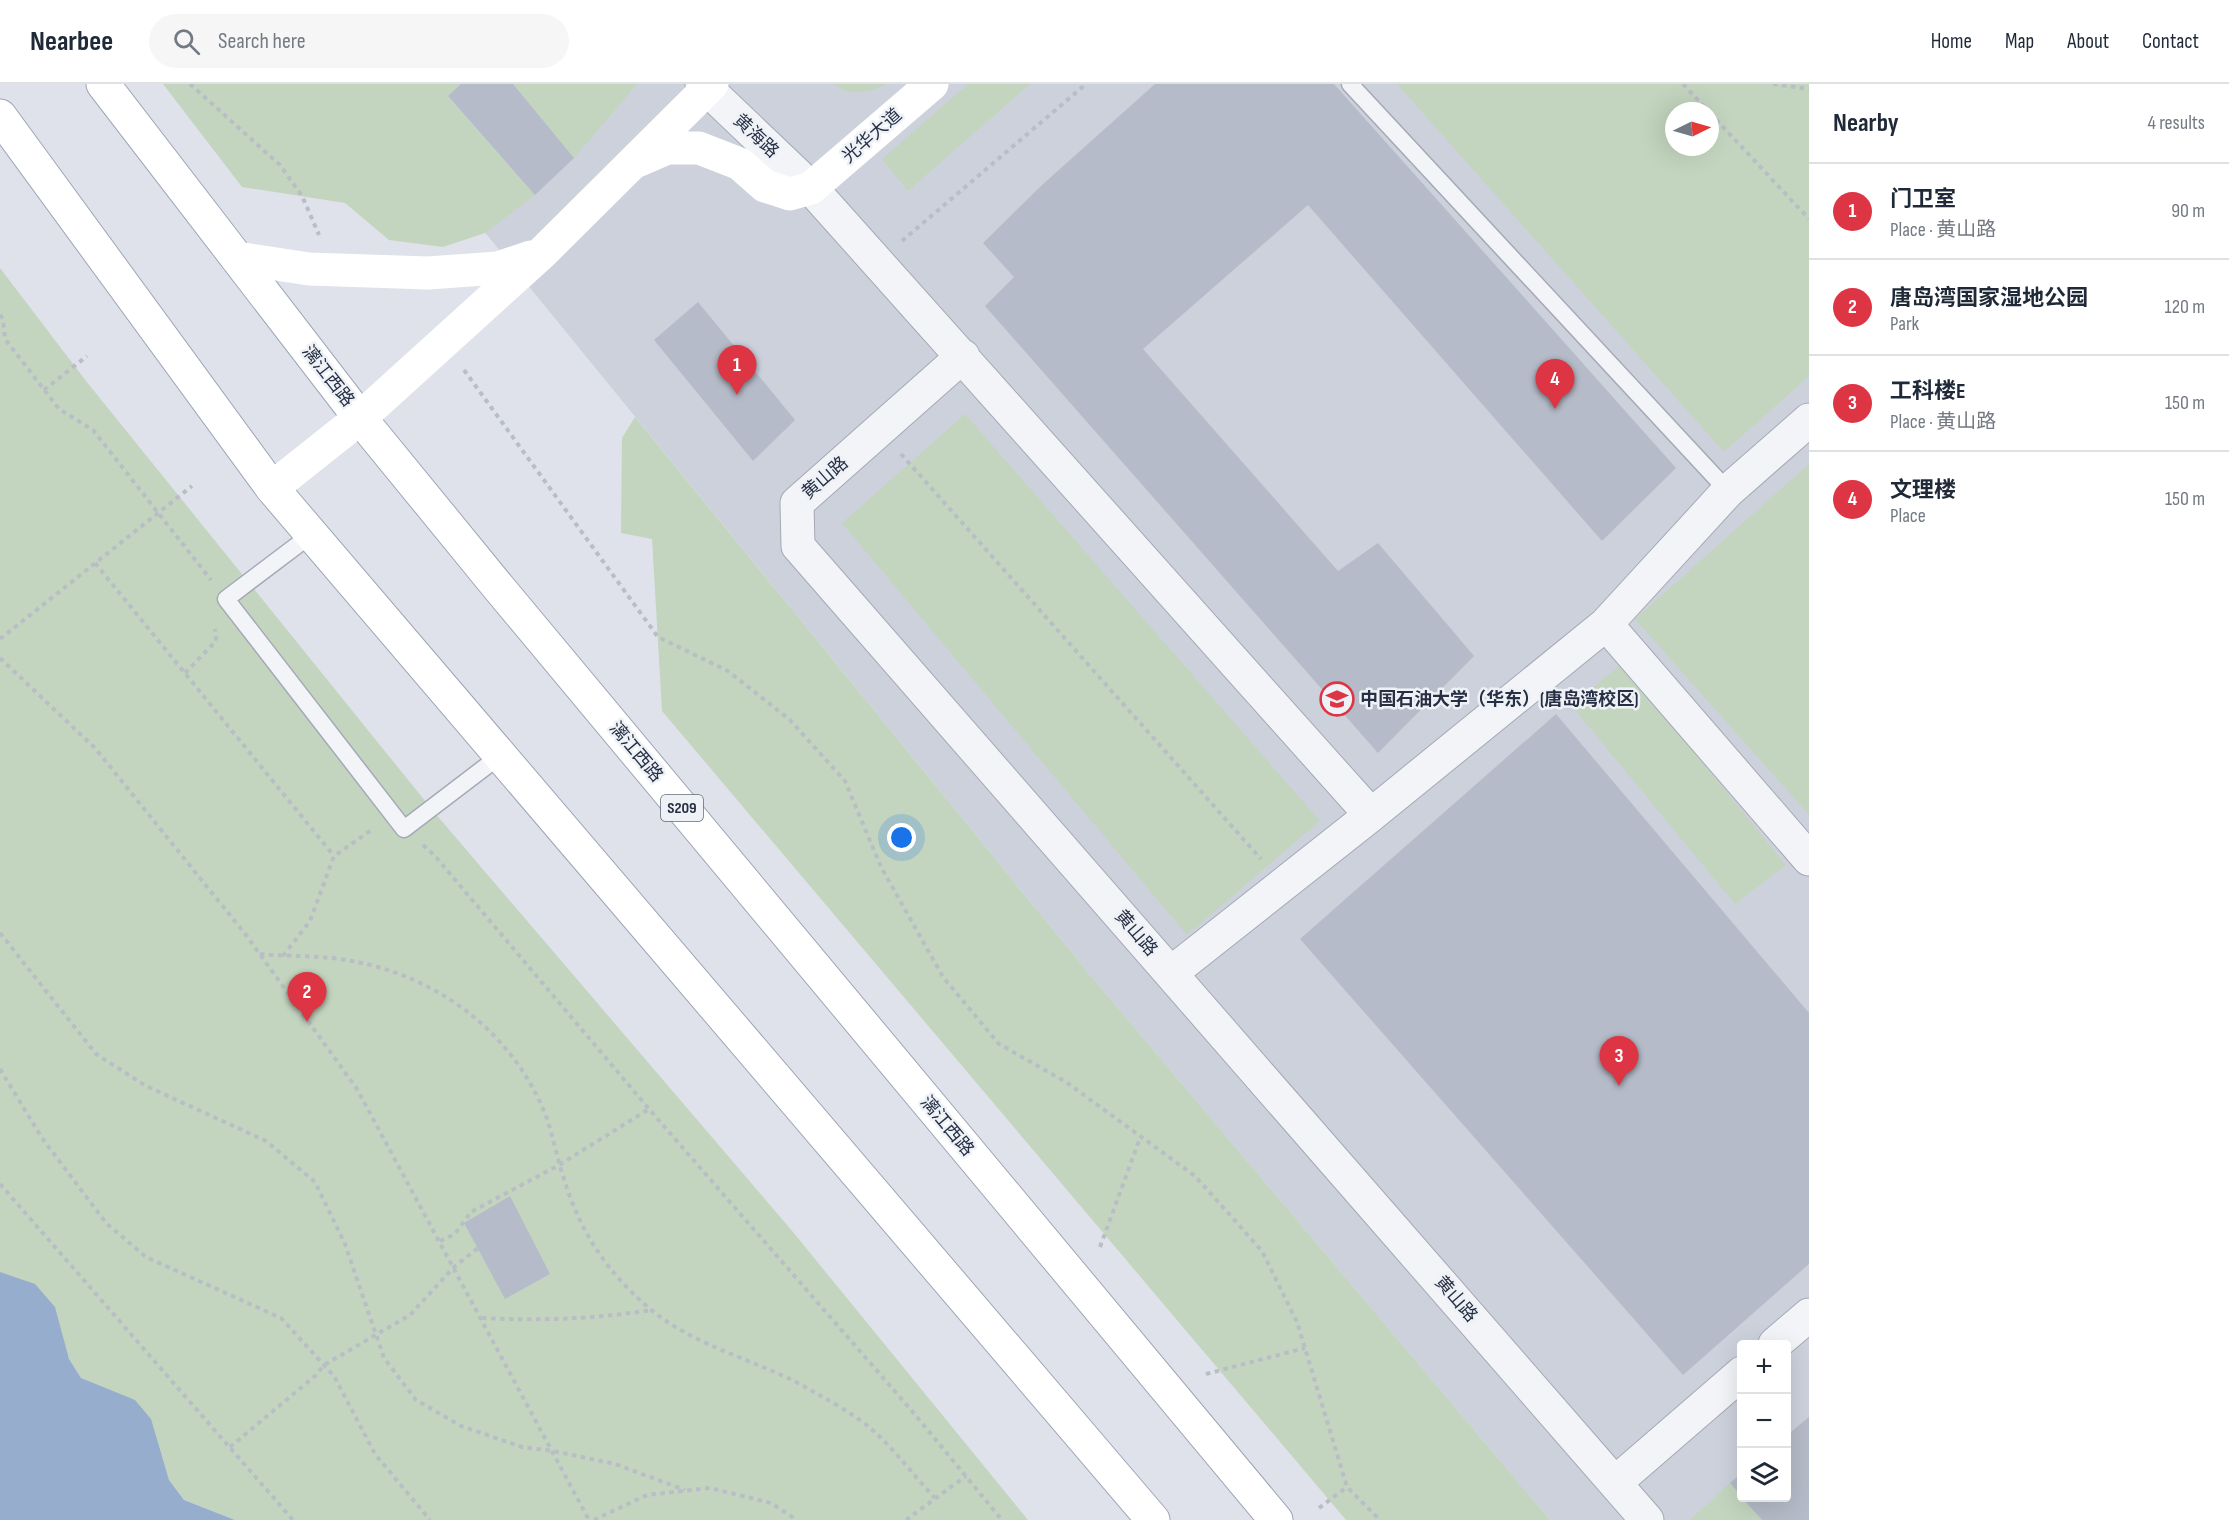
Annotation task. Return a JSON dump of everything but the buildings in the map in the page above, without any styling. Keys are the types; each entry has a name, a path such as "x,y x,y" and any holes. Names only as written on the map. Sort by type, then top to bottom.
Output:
{"main road":[{"name":"漓江西路","path":"103,84 360,418 1276,1520"},
{"name":"光华大道","path":"811,188 932,84"},
{"path":"272,488 360,418 542,253 707,86"},
{"path":"0,116 272,488 1153,1520"},
{"path":"631,164 667,148 699,148 740,164 765,186 790,194 811,188"},
{"path":"237,258 333,269 428,273 498,268 542,253"}],"street":[{"name":"黄海路","path":"707,86 811,188 1371,815"},
{"name":"黄山路","path":"963,356 797,503 798,546 1647,1520"},
{"path":"1171,973 1371,815 1606,624 1728,491 1809,420"},
{"path":"1606,624 1809,859"},
{"path":"1780,1340 1809,1315"},
{"path":"1616,1482 1737,1377"}],"lane":[{"path":"1350,84 1728,491"},
{"path":"312,534 226,599 404,829 501,755"}],"path":[{"path":"190,84 280,165 302,196 333,269"},
{"path":"878,262 1086,84"},
{"path":"1683,84 1700,102"},
{"path":"1773,84 1809,89"},
{"path":"1719,123 1809,219"},
{"path":"0,315 3,319 5,339 59,409 93,430 226,599 214,616 216,641 184,673"},
{"path":"444,342 658,637 728,671 789,720 845,781 881,867 943,977 999,1044 1066,1082 1195,1176 1262,1251 1297,1322 1347,1487 1380,1520"},
{"path":"44,390 87,356"},
{"path":"880,430 1284,884"},
{"path":"0,639 192,486"},
{"path":"95,563 334,856"},
{"path":"0,658 95,748 259,954 357,1089 589,1520"},
{"path":"283,956 310,921 334,856 393,814"},
{"path":"404,829 435,856 1002,1520"},
{"path":"0,933 96,1054 146,1086 266,1141 315,1182 345,1244 384,1358 416,1400 460,1426 522,1447 615,1464 685,1490"},
{"path":"259,954 356,961 425,983 482,1024 504,1043 525,1075 545,1116 584,1232 614,1276 651,1310 700,1341 813,1391 869,1427 935,1498"},
{"path":"0,1069 42,1138 106,1223 146,1257 281,1318 334,1376 375,1454 430,1520"},
{"path":"440,1241 455,1234 471,1212 560,1165 649,1108"},
{"path":"1100,1247 1140,1138"},
{"path":"0,1184 293,1520"},
{"path":"230,1448 315,1376 324,1365 410,1315 454,1267 478,1248"},
{"path":"482,1318 530,1321 618,1315 651,1310"},
{"path":"1206,1374 1305,1348"},
{"path":"906,1520 966,1476"},
{"path":"1319,1508 1347,1487"},
{"path":"594,1520 647,1494 710,1488 771,1503 797,1520"}],"shaded area":[{"name":"中国石油大学（华东）(唐岛湾校区)","path":"364,84 1809,84 1809,1520 1550,1520 1095,981"}],"green space":[{"path":"163,84 461,84 448,97 535,195 485,233 443,247 389,240 345,203 242,187"},
{"path":"513,84 637,84 574,158"},
{"path":"834,84 886,84 873,90 853,92"},
{"path":"968,84 1030,84 908,191 882,159"},
{"path":"1397,84 1809,84 1809,376 1724,452"},
{"path":"0,268 86,381 434,812 793,1232 1028,1520 235,1520 184,1500 169,1480 161,1455 105,1389 81,1378 69,1359 62,1338 0,1272"},
{"path":"965,414 1320,821 1187,935 842,523"},
{"path":"635,417 1095,981 1550,1520 1346,1520 662,711 652,539 621,533 622,438"},
{"path":"1809,464 1809,815 1635,619"},
{"path":"1622,664 1786,865 1735,904 1571,705"},
{"path":"1730,1483 1737,1491 1737,1502 1746,1502 1762,1520 1690,1520"}],"water":[{"path":"0,1272 35,1284 55,1307 69,1359 81,1378 135,1400 151,1419 169,1480 184,1500 235,1520 0,1520"}],"place":[{"name":"门卫室","path":"737,395"},
{"name":"文理楼","path":"1555,409"},
{"name":"中国石油大学（华东）(唐岛湾校区)","path":"1337,699"},
{"name":"唐岛湾国家湿地公园","path":"307,1022"},
{"name":"工科楼E","path":"1619,1086"}]}
